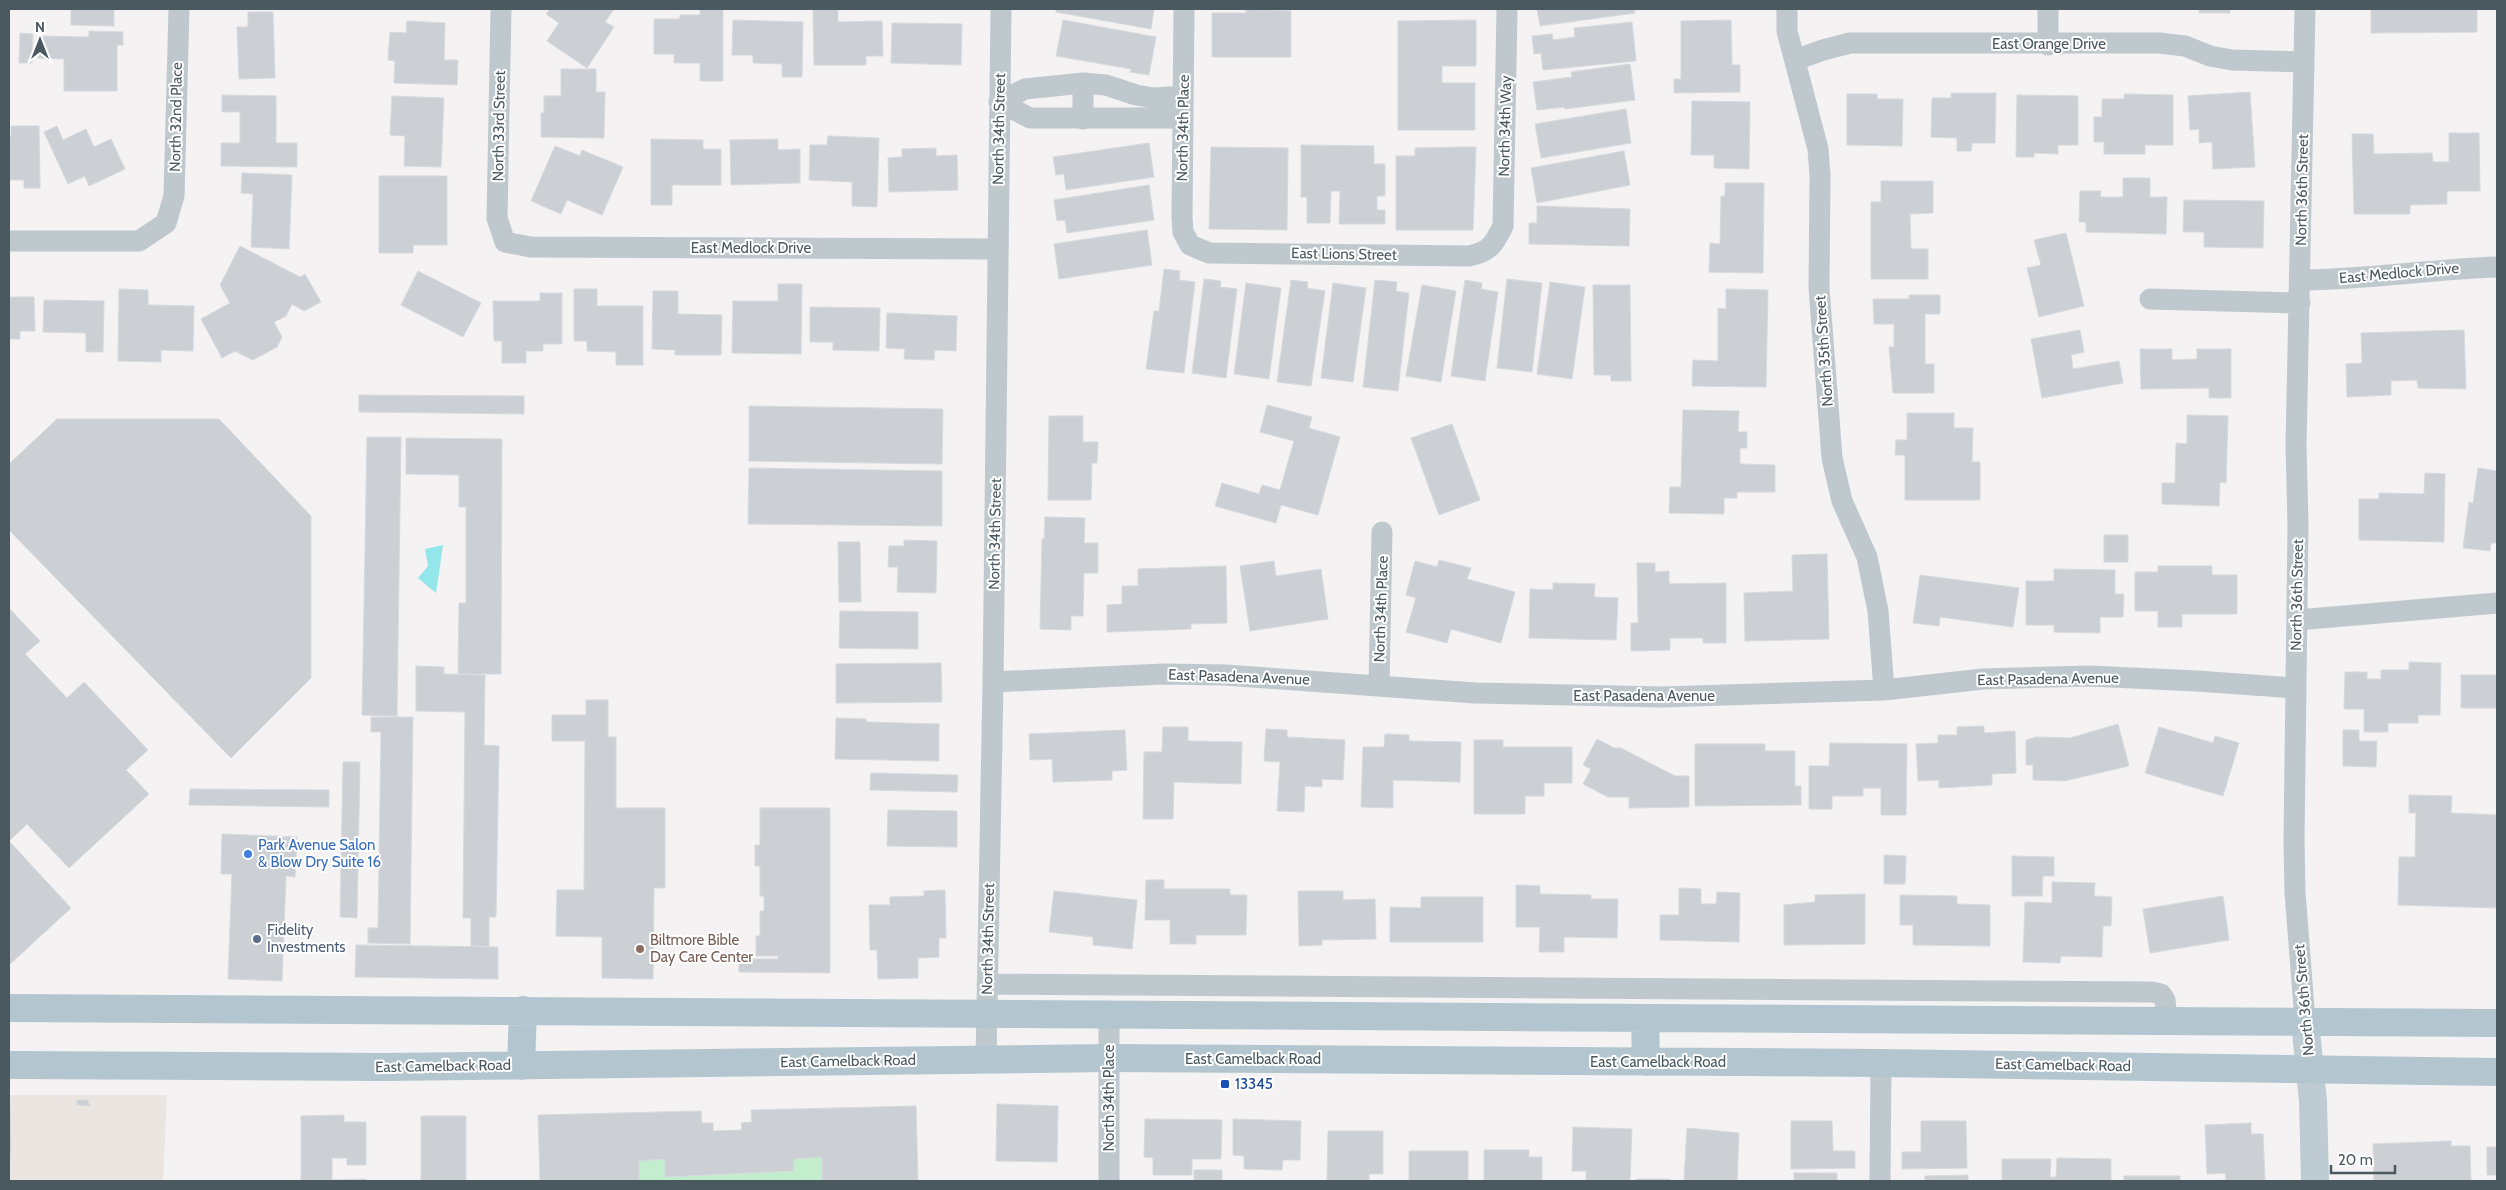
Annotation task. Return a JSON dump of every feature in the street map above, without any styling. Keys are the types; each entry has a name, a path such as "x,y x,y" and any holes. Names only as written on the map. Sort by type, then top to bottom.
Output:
{"main road":[{"path":"9,1008 2497,1023"},
{"path":"522,1066 523,1010"},
{"path":"1645,1018 1646,1062"},
{"name":"North 36th Street","path":"2305,1021 2313,1100 2315,1181"},
{"name":"East Camelback Road","path":"9,1065 385,1067 1109,1058 1881,1063 2497,1072"}],"street":[{"name":"North 32nd Place","path":"9,241 139,242 166,223 174,196 178,9"},
{"name":"North 33rd Street","path":"502,9 497,218 505,242"},
{"name":"North 34th Street","path":"986,1060 993,682 1001,9"},
{"name":"North 34th Place","path":"1184,9 1182,217 1183,232 1190,245"},
{"name":"North 34th Way","path":"1495,242 1503,226 1507,9"},
{"name":"North 35th Street","path":"1786,9 1787,31 1818,149 1820,175 1819,288 1832,458 1842,501 1867,558 1878,611 1884,690"},
{"path":"2048,9 2048,45"},
{"name":"North 36th Street","path":"2305,9 2296,446 2297,620 2294,688 2295,892 2305,1021"},
{"name":"East Orange Drive","path":"1794,60 1850,43 2048,45 2159,43 2185,46 2210,56 2232,60 2304,62"},
{"path":"1082,83 1082,118"},
{"path":"999,102 1025,89 1082,83 1106,85 1136,95 1154,98 1183,96"},
{"path":"999,102 1030,118 1183,118"},
{"name":"East Medlock Drive","path":"505,242 531,247 998,248"},
{"name":"East Lions Street","path":"1190,245 1208,253 1469,256 1484,253 1495,242"},
{"name":"East Medlock Drive","path":"2300,280 2329,280 2447,268 2497,267"},
{"path":"2150,299 2300,303"},
{"name":"North 34th Place","path":"1379,686 1382,532"},
{"path":"2297,620 2497,603"},
{"name":"East Pasadena Avenue","path":"993,682 1164,674 1264,677 1475,693 1663,697 1884,690 1983,679 2088,676 2294,688"},
{"path":"987,984 2152,992 2161,994 2165,1000 2167,1020"},
{"path":"1645,989 1645,1018"},
{"name":"North 34th Place","path":"1110,1015 1110,1181"},
{"path":"1880,1181 1881,1063"}],"shaded area":[{"path":"9,1095 167,1095 163,1181 9,1181"}],"green space":[{"path":"822,1157 822,1181 639,1181 639,1161 665,1159 666,1177 793,1171 794,1159"}],"water":[{"path":"443,545 436,593 418,578 428,566 425,549"}],"building":[{"path":"71,9 114,9 114,26 71,25"},
{"path":"550,9 614,9 605,22 614,27 587,68 547,41 559,23 546,14"},
{"path":"700,9 723,9 723,81 700,81 700,63 674,63 674,54 654,54 654,19 680,19 680,15 700,15"},
{"path":"813,9 838,9 838,22 882,21 883,56 866,56 866,65 814,65"},
{"path":"1056,9 1154,9 1151,29 1056,12"},
{"path":"1246,9 1291,11 1291,57 1212,57 1212,13 1246,13"},
{"path":"1537,9 1634,9 1635,13 1540,26"},
{"path":"2199,9 2230,9 2230,13 2199,13"},
{"path":"2371,9 2477,9 2477,32 2371,33"},
{"path":"248,12 273,12 275,78 239,79 237,27 248,27"},
{"path":"733,20 803,22 802,77 782,77 782,64 753,63 753,55 732,55"},
{"path":"1063,20 1156,37 1149,75 1130,72 1131,69 1056,56"},
{"path":"1476,20 1476,66 1442,66 1442,83 1475,83 1475,130 1398,130 1398,21"},
{"path":"1731,20 1732,65 1740,65 1740,92 1674,93 1674,79 1681,79 1681,21"},
{"path":"407,21 445,23 444,60 458,60 457,85 394,83 395,61 388,60 390,32 406,33"},
{"path":"1632,22 1636,61 1543,70 1541,53 1534,54 1532,36 1552,34 1553,40 1575,37 1574,28"},
{"path":"892,23 962,24 961,65 891,63"},
{"path":"89,31 123,32 123,45 117,45 117,91 64,91 64,59 38,58 39,36 89,37"},
{"path":"20,33 33,34 32,63 19,63"},
{"path":"1630,64 1635,100 1565,109 1564,107 1537,110 1533,82 1572,77 1571,72"},
{"path":"561,69 596,69 596,92 605,92 604,138 541,137 541,113 544,113 544,96 561,96"},
{"path":"2250,92 2255,167 2213,169 2212,142 2199,143 2199,129 2190,130 2188,96"},
{"path":"1951,93 1996,93 1995,143 1972,143 1971,151 1957,151 1957,138 1931,137 1932,98 1951,98"},
{"path":"1847,94 1877,94 1877,99 1903,99 1902,146 1847,145"},
{"path":"2124,94 2173,95 2173,145 2145,145 2145,154 2104,154 2104,142 2094,142 2094,117 2102,117 2102,99 2124,99"},
{"path":"222,95 276,96 276,143 297,143 297,167 221,166 221,143 240,143 240,112 222,112"},
{"path":"2017,95 2078,96 2078,145 2058,145 2058,154 2034,153 2034,157 2016,157"},
{"path":"392,96 444,98 441,167 404,166 405,136 390,135"},
{"path":"1692,101 1750,102 1749,169 1714,168 1714,155 1691,155"},
{"path":"1626,109 1631,143 1541,158 1535,124"},
{"path":"11,126 39,126 40,188 24,188 24,180 9,180 9,137 11,137"},
{"path":"57,126 63,140 86,129 94,147 111,139 125,169 89,186 85,176 68,184 44,132"},
{"path":"2449,133 2479,133 2480,191 2447,191 2447,204 2410,205 2410,214 2354,214 2352,134 2373,134 2374,154 2432,153 2433,162 2449,162"},
{"path":"828,136 879,138 877,207 852,206 852,182 809,180 810,145 827,145"},
{"path":"651,139 703,140 703,149 721,149 721,185 672,185 672,205 651,205"},
{"path":"778,139 778,150 800,149 800,183 731,185 730,140"},
{"path":"1149,143 1154,177 1066,190 1064,174 1056,175 1053,157"},
{"path":"1301,145 1374,146 1374,164 1385,164 1385,196 1377,196 1377,210 1385,210 1385,224 1339,224 1340,191 1331,191 1330,223 1307,223 1307,197 1301,197"},
{"path":"555,146 580,156 582,150 623,167 602,215 567,200 561,214 531,201"},
{"path":"1211,147 1288,148 1287,230 1209,229"},
{"path":"1476,147 1473,230 1396,230 1396,156 1415,156 1415,148"},
{"path":"936,148 936,156 957,155 958,190 889,192 888,158 902,157 902,149"},
{"path":"1624,151 1630,185 1537,203 1531,168"},
{"path":"242,173 292,175 289,249 251,247 253,194 241,193"},
{"path":"379,176 447,176 447,245 413,245 413,253 379,253"},
{"path":"2123,178 2150,178 2150,197 2167,197 2166,234 2086,232 2086,222 2079,222 2080,191 2101,191 2100,197 2123,197"},
{"path":"1881,181 1933,181 1933,213 1910,214 1911,249 1928,249 1928,279 1871,279 1871,202 1881,202"},
{"path":"1725,183 1764,183 1763,273 1709,272 1710,243 1720,244 1721,196 1725,196"},
{"path":"1149,185 1154,220 1067,233 1065,220 1057,221 1054,200"},
{"path":"2184,200 2264,201 2263,248 2204,247 2204,232 2183,232"},
{"path":"1537,206 1630,209 1629,246 1529,244 1529,223 1537,223"},
{"path":"1147,230 1152,265 1059,279 1054,244"},
{"path":"2066,233 2084,306 2039,317 2027,268 2041,265 2034,240"},
{"path":"240,246 300,277 305,274 321,302 304,311 292,304 286,316 274,322 282,337 277,347 253,360 235,351 222,358 201,319 230,303 220,285"},
{"path":"1164,269 1180,271 1179,280 1195,282 1184,373 1146,369 1154,311 1159,311"},
{"path":"418,271 481,303 463,337 401,305"},
{"path":"1204,279 1221,281 1220,287 1237,289 1226,378 1192,373"},
{"path":"1507,279 1542,283 1532,372 1497,368"},
{"path":"1291,280 1308,282 1307,288 1325,291 1311,386 1277,382"},
{"path":"1375,280 1397,282 1396,291 1409,293 1398,391 1363,387"},
{"path":"1465,280 1482,283 1481,289 1498,292 1485,381 1451,376"},
{"path":"1550,282 1585,287 1572,379 1537,374"},
{"path":"1246,283 1281,288 1269,379 1234,374"},
{"path":"1333,283 1366,288 1353,382 1321,378"},
{"path":"778,284 802,284 801,354 732,353 733,301 778,301"},
{"path":"1422,285 1456,291 1441,382 1406,376"},
{"path":"1593,285 1630,285 1631,381 1611,381 1611,375 1594,375"},
{"path":"119,289 148,290 148,305 194,306 193,351 161,350 161,362 118,361"},
{"path":"574,289 597,289 597,306 643,306 643,365 616,365 616,352 587,351 587,341 574,341"},
{"path":"1726,289 1768,290 1766,387 1692,386 1693,360 1718,361 1718,308 1726,309"},
{"path":"653,291 678,291 678,314 722,315 721,355 675,355 675,350 652,349"},
{"path":"540,293 562,293 562,344 543,344 543,351 526,351 526,363 502,363 502,341 494,341 493,301 540,301"},
{"path":"1909,295 1940,295 1940,314 1925,314 1925,364 1934,364 1934,393 1893,393 1889,347 1894,347 1894,324 1874,324 1873,299 1909,299"},
{"path":"9,297 34,297 35,331 20,331 20,339 9,339"},
{"path":"44,300 104,301 103,352 86,352 86,333 43,332"},
{"path":"810,307 880,308 879,351 833,350 833,342 810,342"},
{"path":"887,313 957,316 956,351 935,350 934,360 904,359 905,349 886,348"},
{"path":"2080,330 2084,352 2071,355 2073,369 2119,361 2123,383 2042,398 2031,339"},
{"path":"2464,330 2466,389 2418,388 2417,380 2391,381 2391,395 2347,397 2346,364 2362,363 2361,333"},
{"path":"2140,349 2172,349 2172,360 2197,359 2197,349 2231,349 2231,398 2209,398 2209,388 2141,389"},
{"path":"359,395 524,396 524,414 359,412"},
{"path":"1267,405 1312,417 1309,428 1340,437 1318,515 1281,505 1276,523 1215,506 1222,483 1259,494 1262,485 1280,490 1294,441 1260,432"},
{"path":"749,406 943,409 942,464 749,461"},
{"path":"1683,410 1739,411 1738,432 1747,432 1747,448 1740,448 1740,464 1775,465 1775,492 1737,492 1737,498 1724,498 1724,514 1669,513 1670,487 1681,487"},
{"path":"1907,413 1954,413 1954,428 1973,428 1972,462 1980,462 1980,500 1905,500 1905,455 1895,455 1896,440 1907,440"},
{"path":"2187,415 2228,416 2226,483 2220,482 2219,506 2162,504 2162,483 2175,483 2176,443 2187,444"},
{"path":"1049,416 1083,416 1083,442 1098,442 1097,463 1092,463 1091,500 1048,500"},
{"path":"57,419 219,419 311,516 311,678 231,758 9,530 9,464"},
{"path":"1452,424 1480,500 1439,515 1411,438"},
{"path":"367,437 401,437 397,716 362,715"},
{"path":"406,438 502,439 501,674 458,674 459,603 466,603 466,507 459,507 459,475 406,474"},
{"path":"749,468 942,471 942,526 748,524"},
{"path":"2478,468 2497,471 2497,543 2491,543 2490,551 2463,548 2469,502 2473,503"},
{"path":"2425,473 2445,474 2444,542 2359,540 2359,499 2379,499 2379,493 2424,494"},
{"path":"1045,517 1085,518 1084,543 1098,543 1098,573 1084,573 1083,616 1071,616 1071,630 1040,629 1042,539 1044,539"},
{"path":"2104,535 2128,535 2128,562 2104,562"},
{"path":"904,540 937,541 936,593 897,592 898,567 888,567 889,546 904,546"},
{"path":"838,542 860,542 861,602 839,602"},
{"path":"1827,554 1829,639 1745,641 1744,593 1793,591 1792,555"},
{"path":"1439,560 1471,568 1467,579 1515,592 1501,643 1451,629 1447,643 1406,632 1416,598 1406,595 1415,561 1437,567"},
{"path":"1274,561 1276,576 1321,569 1328,619 1250,631 1240,566"},
{"path":"1637,563 1655,563 1655,572 1669,571 1669,584 1726,583 1726,643 1703,643 1703,638 1670,638 1670,650 1631,651 1631,623 1638,623"},
{"path":"1226,566 1227,623 1191,624 1191,629 1107,632 1107,605 1122,604 1122,586 1138,586 1138,569"},
{"path":"2158,566 2212,566 2212,575 2237,575 2237,614 2182,614 2182,627 2158,627 2158,611 2135,611 2135,572 2158,572"},
{"path":"2054,569 2115,570 2115,594 2124,594 2123,617 2100,617 2100,633 2054,632 2054,625 2026,625 2026,581 2054,581"},
{"path":"1920,575 2019,588 2013,627 1940,617 1939,626 1913,623"},
{"path":"1553,583 1595,584 1594,597 1618,598 1616,640 1529,638 1530,589 1553,590"},
{"path":"9,608 40,641 25,654 67,698 84,682 148,750 126,770 149,794 69,868 27,824 9,841"},
{"path":"840,611 918,612 918,649 839,648"},
{"path":"2409,662 2441,663 2440,715 2418,715 2418,723 2388,723 2388,732 2364,732 2364,709 2344,709 2345,672 2367,672 2367,679 2381,679 2381,670 2409,670"},
{"path":"941,663 942,702 836,703 836,664"},
{"path":"416,666 444,667 444,674 485,675 484,745 499,746 496,917 489,917 489,946 471,946 471,918 463,918 465,712 416,711"},
{"path":"2461,675 2497,675 2497,708 2461,708"},
{"path":"586,700 608,700 608,737 616,737 616,808 665,808 665,888 654,888 653,979 602,978 602,937 556,936 557,890 584,890 585,741 552,741 552,715 586,715"},
{"path":"371,717 413,717 410,944 368,943 368,928 378,928 381,732 371,732"},
{"path":"836,718 866,719 866,722 939,724 939,761 835,759"},
{"path":"2118,724 2129,766 2064,781 2033,780 2033,765 2026,765 2026,740 2036,737 2070,738"},
{"path":"1984,726 1984,733 2015,731 2016,773 1992,774 1992,785 1939,788 1939,780 1918,781 1916,744 1938,743 1938,735 1957,735 1957,727"},
{"path":"1163,727 1188,727 1188,741 1242,742 1241,784 1174,782 1173,819 1143,819 1144,752 1162,752"},
{"path":"2159,727 2213,743 2215,736 2239,743 2223,796 2145,773"},
{"path":"1266,729 1287,730 1287,737 1345,740 1343,780 1322,779 1322,787 1305,786 1304,812 1277,811 1280,762 1264,761"},
{"path":"1125,730 1127,770 1112,771 1112,780 1053,782 1052,759 1030,760 1029,734"},
{"path":"2343,730 2359,730 2359,741 2377,741 2376,767 2343,766"},
{"path":"1385,734 1409,735 1409,741 1461,742 1460,782 1393,780 1393,808 1361,807 1363,747 1384,747"},
{"path":"1597,739 1614,748 1621,748 1675,776 1689,776 1689,807 1629,808 1629,797 1608,797 1583,784 1591,769 1583,765"},
{"path":"1474,740 1503,740 1503,747 1572,747 1572,783 1544,783 1544,796 1525,796 1525,814 1474,814"},
{"path":"1830,743 1907,744 1906,815 1881,815 1881,788 1863,788 1863,796 1832,796 1832,809 1809,809 1809,766 1829,766"},
{"path":"1695,744 1765,744 1765,751 1795,751 1795,786 1801,786 1801,805 1695,806"},
{"path":"343,762 360,762 357,918 340,917"},
{"path":"871,773 958,775 957,792 870,790"},
{"path":"190,789 329,790 329,807 189,805"},
{"path":"2409,795 2452,796 2451,813 2497,815 2497,908 2398,905 2399,857 2415,857 2416,813 2409,813"},
{"path":"760,808 830,808 830,973 739,972 739,959 778,959 778,956 756,956 756,936 760,936 760,911 764,911 764,896 760,896 760,866 755,866 755,845 760,845"},
{"path":"888,810 957,811 957,847 887,846"},
{"path":"222,834 297,837 295,877 286,876 282,981 228,979 232,874 221,874"},
{"path":"9,841 71,908 9,965"},
{"path":"1884,855 1906,856 1905,884 1884,884"},
{"path":"2012,856 2054,857 2054,876 2043,876 2042,896 2012,896"},
{"path":"1146,880 1164,880 1164,889 1230,889 1230,895 1247,895 1246,935 1196,935 1196,944 1170,944 1170,920 1145,920"},
{"path":"2052,882 2095,883 2094,896 2112,897 2111,926 2103,926 2102,957 2061,956 2060,963 2023,962 2025,902 2052,903"},
{"path":"1516,885 1540,886 1540,894 1591,895 1591,899 1618,899 1617,938 1564,937 1564,952 1539,952 1540,927 1516,927"},
{"path":"1679,888 1701,889 1701,904 1716,904 1717,892 1740,893 1739,942 1660,940 1660,915 1679,915"},
{"path":"945,890 946,938 939,938 939,957 918,958 918,978 878,979 877,950 870,950 869,905 890,905 890,897 924,896 924,891"},
{"path":"1054,891 1137,900 1132,949 1093,945 1093,937 1049,932"},
{"path":"1298,891 1343,891 1343,900 1375,899 1376,939 1322,940 1322,945 1299,946"},
{"path":"1865,894 1865,944 1784,945 1784,905 1815,902 1815,895"},
{"path":"1900,895 1957,896 1957,904 1990,905 1990,946 1913,945 1913,925 1900,925"},
{"path":"2223,896 2229,940 2150,953 2143,909"},
{"path":"1421,897 1483,897 1483,942 1390,942 1390,907 1421,908"},
{"path":"356,945 498,947 498,979 355,977"},
{"path":"77,1100 87,1100 90,1106 77,1105"},
{"path":"997,1104 1058,1106 1057,1162 996,1161"},
{"path":"916,1106 918,1181 822,1181 822,1157 794,1159 793,1171 665,1177 665,1159 639,1161 639,1181 540,1181 538,1115 701,1111 702,1123 713,1123 713,1131 742,1130 741,1123 752,1122 751,1110"},
{"path":"10,1108 11,1153 9,1153"},
{"path":"344,1115 344,1122 366,1122 366,1165 347,1165 347,1158 332,1158 332,1180 366,1179 366,1181 301,1181 301,1116"},
{"path":"421,1116 466,1116 466,1181 421,1181"},
{"path":"1145,1119 1222,1120 1221,1159 1192,1159 1192,1175 1153,1175 1153,1158 1144,1157"},
{"path":"1233,1119 1301,1121 1300,1160 1283,1160 1282,1170 1244,1169 1244,1156 1233,1155"},
{"path":"1791,1121 1832,1121 1833,1151 1855,1151 1855,1168 1791,1169"},
{"path":"1921,1121 1966,1121 1967,1168 1902,1169 1902,1152 1921,1152"},
{"path":"2251,1123 2251,1134 2263,1134 2265,1181 2208,1181 2226,1180 2225,1173 2207,1174 2205,1125"},
{"path":"1573,1127 1632,1129 1630,1181 1586,1181 1586,1171 1572,1171"},
{"path":"1687,1128 1739,1133 1737,1181 1684,1181"},
{"path":"1328,1131 1383,1131 1383,1174 1369,1174 1369,1181 1327,1181"},
{"path":"2451,1141 2451,1146 2470,1146 2471,1180 2374,1181 2373,1144"},
{"path":"2487,1147 2497,1147 2497,1175 2487,1175"},
{"path":"1484,1150 1529,1150 1529,1157 1542,1157 1542,1181 1484,1181"},
{"path":"1409,1151 1468,1151 1468,1181 1409,1181"},
{"path":"2057,1158 2111,1159 2111,1181 2002,1181 2002,1159 2051,1159 2050,1177 2056,1177"},
{"path":"1194,1170 1222,1170 1222,1181 1194,1181"},
{"path":"1794,1173 1837,1173 1837,1181 1794,1181"},
{"path":"1968,1175 1968,1181 1925,1181 1925,1176"},
{"path":"2124,1176 2180,1176 2180,1181 2124,1181"},
{"path":"1636,1179 1670,1179 1670,1181 1636,1181"}],"place":[{"name":"Park Avenue Salon & Blow Dry Suite 16","path":"248,854"},
{"name":"Fidelity Investments","path":"257,939"},
{"name":"Biltmore Bible Day Care Center","path":"640,949"},
{"name":"13345","path":"1225,1084"}]}
